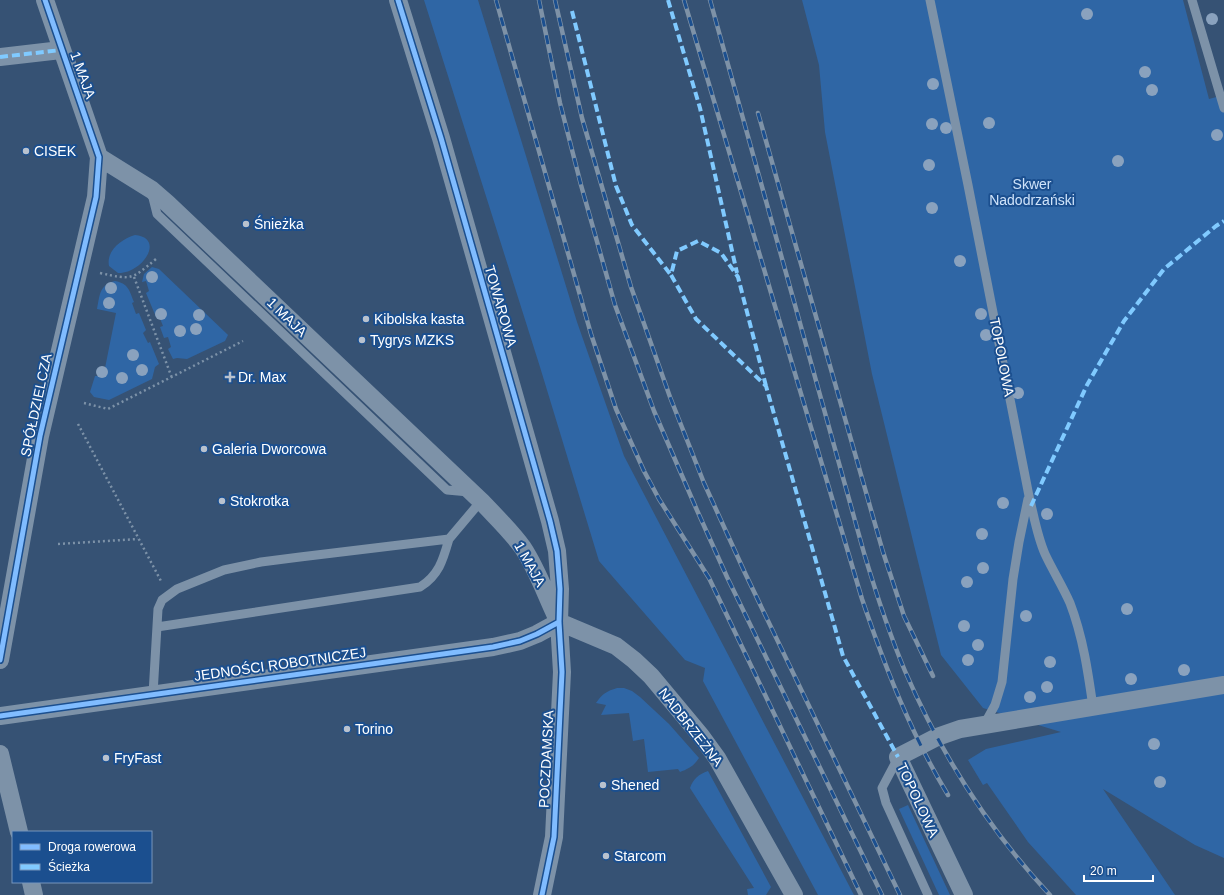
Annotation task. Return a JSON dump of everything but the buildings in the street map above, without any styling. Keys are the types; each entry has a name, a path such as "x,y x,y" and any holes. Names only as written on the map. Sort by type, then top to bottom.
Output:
{"street":[{"name":"1 MAJA","path":"45,0 98,157 152,190 167,203 476,497 524,549 559,622"},
{"name":"TOWAROWA","path":"398,0 441,138 550,520 557,552 560,589 559,622"},
{"path":"0,57 61,50"},
{"name":"SPÓŁDZIELCZA","path":"0,660 40,436 96,197 98,157"},
{"name":"JEDNOŚCI ROBOTNICZEJ","path":"0,716 493,647 520,641 559,622"},
{"name":"POCZDAMSKA","path":"542,895 554,837 562,672 559,622"},
{"name":"NADBRZEŻNA","path":"559,622 616,646 634,660 661,688 702,736 735,786 794,895"},
{"name":"TOPOLOWA","path":"964,895 898,757 937,737 960,730 1224,685"},
{"path":"0,754 19,831"},
{"path":"31,883 34,895"}],"lane":[{"name":"TOPOLOWA","path":"930,0 970,193 1029,496 1038,534 1045,553 1069,602 1080,632 1093,707"},
{"path":"1192,0 1224,108"},
{"path":"983,726 994,705 1002,682 1013,579 1029,496"},
{"path":"157,627 420,587 436,574 441,565 449,539 476,497"},
{"path":"153,694 158,609 162,600 177,589 224,570 261,562 449,539"},
{"path":"898,757 882,788 886,803 928,895"}],"path":[{"path":"100,273 124,278 134,277 156,259"},
{"path":"134,277 172,378"},
{"path":"84,403 108,409 243,341"},
{"path":"78,424 169,595"},
{"path":"58,544 138,539"}],"green space":[{"path":"424,0 478,0 577,322 624,456 854,895 818,895 703,681 705,668 685,660 599,561 540,367"},
{"name":"Skwer Nadodrzański","path":"802,0 1183,0 1209,99 1224,95 1224,858 1195,845 1103,789 1175,895 1076,895 1028,842 987,783 983,785 968,760 986,749 1061,732 983,708 941,655 872,374 825,132 819,65"},
{"path":"135,235 144,238 149,242 150,249 147,256 135,268 127,272 118,273 109,266 112,250 120,242"},
{"path":"152,267 159,269 228,335 225,341 187,359 173,359 168,349 171,347 168,337 164,338 160,327 163,326 159,316 156,317 146,293 149,291 146,281 142,282 144,274"},
{"path":"115,281 126,286 129,291 134,302 132,303 136,314 139,313 146,330 143,333 148,343 150,342 159,364 155,367 152,379 109,400 94,397 90,392 95,376 99,376 104,373 116,313 97,309 99,299 103,288"},
{"path":"617,688 624,688 632,691 669,724 699,758 695,763 680,772 678,769 648,772 644,739 633,741 629,713 601,715 606,705 596,703 605,693"},
{"path":"708,771 771,887 766,895 748,895 747,889 754,888 690,788 697,777"},
{"path":"908,805 950,895 939,895 899,809"}],"railway":[{"path":"496,0 591,334 616,409 644,471 659,499 709,578 861,895"},
{"path":"539,0 560,103 581,185 615,305 654,411 727,577 882,895"},
{"path":"555,0 582,118 631,287 670,397 704,483 745,573 900,895"},
{"path":"684,0 862,599 900,700 922,748 948,795"},
{"path":"710,0 864,553 878,598 905,671 919,702 950,761 986,817 1027,870 1050,895"},
{"path":"758,113 883,552 904,616 933,676"}],"marked path":[{"path":"668,0 700,108 737,273"},
{"path":"572,11 616,186 632,225 671,275"},
{"path":"0,57 61,50"},
{"path":"1031,506 1087,385 1124,321 1164,269 1224,221"},
{"path":"766,386 738,277 721,253 698,241 677,251 671,275 696,319 766,386 843,656 898,757"}],"cycle path":[{"path":"0,660 40,436 96,197 99,157 45,0"},
{"path":"398,0 441,138 550,521 557,551 560,589 559,622 562,672 554,837 542,895"},
{"path":"0,716 493,647 520,641 559,622"}],"place":[{"name":"CISEK","path":"26,151"},
{"name":"Śnieżka","path":"246,224"},
{"name":"Kibolska kasta","path":"366,319"},
{"name":"Tygrys MZKS","path":"362,340"},
{"name":"Dr. Max","path":"230,377"},
{"name":"Galeria Dworcowa","path":"204,449"},
{"name":"Stokrotka","path":"222,501"},
{"name":"Torino","path":"347,729"},
{"name":"FryFast","path":"106,758"},
{"name":"Shened","path":"603,785"},
{"name":"Starcom","path":"606,856"}]}
